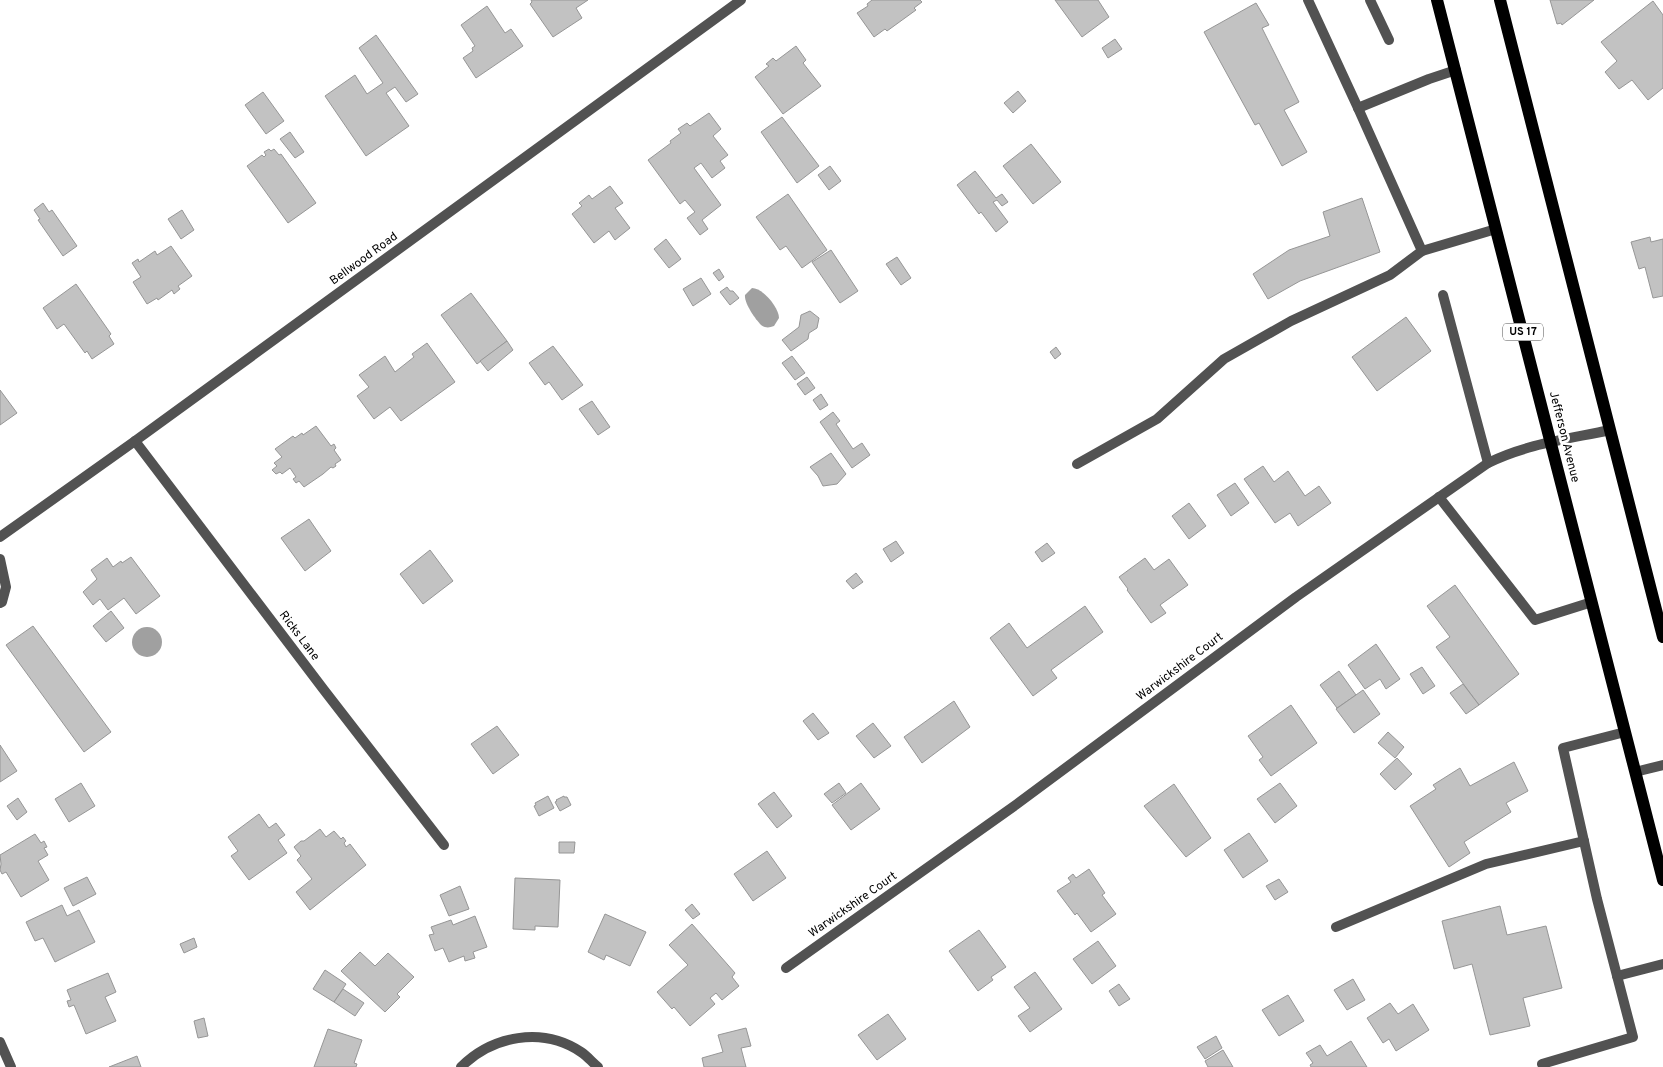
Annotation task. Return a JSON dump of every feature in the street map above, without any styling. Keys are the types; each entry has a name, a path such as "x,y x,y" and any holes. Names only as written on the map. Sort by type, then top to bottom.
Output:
{"main road":[{"name":"Jefferson Avenue","path":"1437,0 1663,880"},
{"path":"1500,0 1663,637"}],"street":[{"name":"Bellwood Road","path":"0,537 741,0"},
{"path":"1308,0 1422,251"},
{"path":"1370,0 1390,40"},
{"path":"1358,108 1456,70"},
{"path":"1077,464 1157,419 1224,359 1291,320 1390,275 1422,251 1496,229"},
{"path":"1443,295 1488,463"},
{"name":"Warwickshire Court","path":"786,968 1017,804 1296,597 1488,463 1526,447 1610,430"},
{"name":"Ricks Lane","path":"135,441 444,845"},
{"path":"1439,497 1535,620 1592,602"},
{"path":"0,560 6,587 2,602 0,603"},
{"path":"1542,1064 1632,1037 1563,748 1625,732"},
{"path":"1635,772 1663,765"},
{"path":"1336,927 1486,864 1584,841"},
{"path":"1616,976 1663,964"},
{"path":"461,1067 472,1056 493,1044 516,1037 535,1037 559,1041 581,1052 598,1067"},
{"path":"0,1042 11,1067"}],"shaded area":[{"path":"752,288 761,291 770,299 776,309 779,318 774,326 767,327 761,325 750,311 745,295"},
{"path":"147,627 157,632 162,642 157,652 147,657 137,652 132,642 137,632"}],"building":[{"path":"531,0 588,0 576,8 582,18 553,37 530,4"},
{"path":"872,0 920,0 922,2 914,8 916,10 887,31 885,29 874,37 857,13 868,6 867,4"},
{"path":"1055,0 1098,0 1109,17 1082,37"},
{"path":"1550,0 1594,0 1562,25 1561,23 1557,24"},
{"path":"1653,1 1663,15 1663,88 1648,100 1632,80 1619,89 1605,72 1617,61 1601,42"},
{"path":"1256,3 1269,25 1262,28 1299,102 1284,110 1307,152 1282,166 1259,123 1255,125 1204,32"},
{"path":"487,6 505,33 511,29 523,46 476,78 463,58 473,51 472,48 475,46 461,25"},
{"path":"376,35 418,94 406,102 395,87 386,93 409,126 366,156 325,96 355,75 367,94 383,83 359,48"},
{"path":"1115,39 1122,49 1108,58 1102,48"},
{"path":"796,46 806,60 803,63 821,86 783,114 755,77 769,66 766,64 773,58 776,61"},
{"path":"1018,91 1026,101 1013,113 1004,103"},
{"path":"263,92 284,121 266,134 245,105"},
{"path":"709,113 721,129 713,136 728,155 720,161 725,168 712,178 701,163 694,168 721,205 702,220 708,229 700,235 687,218 695,212 685,200 680,204 648,160 681,133 678,129 687,123 690,126"},
{"path":"782,117 819,166 797,183 761,132"},
{"path":"290,132 304,152 295,158 280,139"},
{"path":"1031,144 1061,182 1033,204 1003,166"},
{"path":"269,149 271,151 274,149 279,155 281,154 316,203 288,223 247,166 262,155 264,157 266,155 264,152"},
{"path":"830,166 841,181 829,190 818,175"},
{"path":"975,171 996,198 1002,194 1008,202 1002,206 997,200 993,202 1008,222 996,232 981,212 979,214 957,185"},
{"path":"610,186 623,203 615,208 630,228 615,240 609,231 594,243 572,214 582,206 579,203 589,195 592,199"},
{"path":"788,194 827,250 802,268 786,246 780,250 756,217"},
{"path":"1362,198 1380,252 1300,281 1268,299 1253,274 1289,250 1330,236 1323,212"},
{"path":"43,203 49,212 52,210 77,246 63,256 38,220 40,219 34,210"},
{"path":"182,210 194,230 181,239 168,219"},
{"path":"1650,237 1651,242 1663,239 1663,296 1653,298 1645,267 1639,269 1631,242"},
{"path":"666,239 681,259 669,268 654,249"},
{"path":"171,246 192,276 178,286 180,289 174,294 172,290 158,300 157,298 147,304 133,282 141,277 132,263 138,259 139,262 155,251 157,255"},
{"path":"831,250 858,291 840,303 812,262"},
{"path":"897,257 911,278 901,285 886,264"},
{"path":"719,269 724,277 719,281 713,273"},
{"path":"701,278 711,294 693,306 683,289"},
{"path":"76,284 111,334 109,336 114,344 92,359 87,351 85,353 64,324 57,329 43,308"},
{"path":"727,287 739,298 730,305 720,292"},
{"path":"471,293 507,341 477,364 441,315"},
{"path":"810,311 819,318 817,328 809,333 808,339 791,351 782,340 799,327 801,315"},
{"path":"1406,317 1431,351 1377,391 1352,357"},
{"path":"507,341 513,350 488,371 480,361"},
{"path":"427,343 455,382 401,421 390,407 374,419 357,396 369,387 359,375 385,356 395,372 414,357 412,354"},
{"path":"553,346 583,385 562,400 549,382 545,385 529,363"},
{"path":"1056,347 1061,354 1055,359 1050,352"},
{"path":"792,356 805,373 795,380 782,363"},
{"path":"807,377 815,388 805,395 797,384"},
{"path":"0,390 17,413 0,425"},
{"path":"821,394 828,405 820,410 813,400"},
{"path":"592,401 610,427 598,435 579,409"},
{"path":"833,412 840,421 836,424 853,449 862,443 870,455 852,468 820,422"},
{"path":"316,426 331,446 334,444 336,448 334,450 341,460 335,464 336,466 331,467 304,487 299,481 296,483 293,479 296,477 290,468 282,474 280,472 276,474 272,470 277,466 274,463 282,457 275,449 293,436 295,438 302,433 303,435"},
{"path":"831,453 846,474 837,484 823,486 818,476 810,467"},
{"path":"1263,466 1274,482 1288,471 1305,496 1319,486 1331,503 1298,526 1290,513 1275,523 1244,479"},
{"path":"1235,483 1249,503 1231,516 1217,495"},
{"path":"1189,503 1206,526 1189,539 1172,516"},
{"path":"309,519 331,551 305,571 281,538"},
{"path":"896,541 904,553 891,562 883,549"},
{"path":"1047,543 1055,553 1042,562 1035,552"},
{"path":"430,550 453,581 423,604 400,574"},
{"path":"131,557 160,596 136,614 124,598 108,610 100,599 93,605 83,592 97,579 91,570 107,558 113,567"},
{"path":"1145,558 1154,570 1169,559 1188,585 1160,605 1166,613 1151,623 1119,577"},
{"path":"856,573 863,582 853,589 846,581"},
{"path":"1455,585 1519,674 1479,705 1436,647 1450,637 1427,606"},
{"path":"1085,606 1103,632 1051,670 1057,678 1033,696 990,638 1009,623 1027,648"},
{"path":"111,611 124,628 106,642 93,626"},
{"path":"33,626 111,732 84,752 6,645"},
{"path":"1376,644 1400,679 1386,689 1380,679 1365,689 1348,665"},
{"path":"1422,667 1435,686 1423,694 1410,674"},
{"path":"1339,671 1356,695 1337,708 1320,685"},
{"path":"1463,684 1479,705 1466,714 1450,693"},
{"path":"1363,690 1380,714 1354,733 1336,709"},
{"path":"954,701 970,727 922,763 904,737"},
{"path":"1291,705 1317,743 1271,776 1259,760 1263,757 1248,736"},
{"path":"813,713 829,733 818,740 803,721"},
{"path":"873,723 891,746 874,758 856,736"},
{"path":"497,726 519,755 493,774 471,744"},
{"path":"1388,732 1404,747 1395,758 1378,743"},
{"path":"0,745 17,771 0,782"},
{"path":"1397,758 1412,774 1395,790 1380,774"},
{"path":"1514,762 1528,791 1506,803 1511,812 1464,842 1470,853 1449,867 1410,806 1436,789 1433,785 1460,768 1470,786"},
{"path":"81,783 95,806 69,822 55,799"},
{"path":"839,783 846,793 832,803 824,794"},
{"path":"861,783 880,809 851,830 832,805"},
{"path":"1280,783 1297,806 1275,823 1257,799"},
{"path":"1174,784 1211,838 1186,857 1144,806"},
{"path":"774,792 792,816 777,828 758,804"},
{"path":"548,796 554,808 539,816 534,806 536,805 535,803"},
{"path":"564,796 567,797 571,805 560,811 555,802"},
{"path":"18,798 27,812 17,820 7,806"},
{"path":"259,814 269,828 276,823 285,835 278,840 287,853 249,880 231,856 238,851 228,837"},
{"path":"320,829 326,837 334,831 341,839 343,837 346,841 344,843 346,847 350,844 366,865 310,910 296,892 312,879 297,860 301,856 294,847"},
{"path":"1249,833 1268,861 1243,878 1224,850"},
{"path":"35,834 41,843 44,841 47,847 44,848 48,855 38,861 49,880 21,897 6,872 2,874 0,870 0,855"},
{"path":"559,842 575,842 574,853 559,853"},
{"path":"767,851 786,878 753,901 734,874"},
{"path":"1089,869 1105,893 1102,895 1116,914 1091,932 1057,891 1071,882 1068,878 1073,874 1076,878"},
{"path":"87,877 96,894 73,906 64,888"},
{"path":"515,878 560,880 558,927 535,926 535,930 513,929"},
{"path":"1279,879 1288,892 1275,900 1266,886"},
{"path":"460,886 469,909 449,916 440,895"},
{"path":"692,904 700,914 693,919 685,910"},
{"path":"62,905 67,916 79,910 95,942 55,962 43,938 35,941 26,922"},
{"path":"1500,906 1507,935 1546,926 1562,988 1523,998 1530,1026 1490,1035 1472,964 1454,969 1442,921"},
{"path":"605,914 646,932 630,966 606,955 604,960 588,952"},
{"path":"475,916 487,947 473,952 475,958 465,961 464,956 449,962 443,948 435,951 429,935 434,934 431,927 451,920 453,925"},
{"path":"692,924 735,973 732,977 739,986 722,1000 716,993 710,998 715,1004 690,1026 674,1007 672,1009 657,992 688,965 669,945"},
{"path":"979,930 1006,967 991,977 993,980 978,991 949,951"},
{"path":"194,938 197,947 184,953 180,944"},
{"path":"1098,941 1116,966 1092,984 1073,959"},
{"path":"360,952 375,966 388,953 414,977 397,994 400,997 385,1012 341,971"},
{"path":"325,970 346,984 334,1002 313,989"},
{"path":"1035,972 1062,1009 1030,1032 1018,1016 1030,1008 1014,987"},
{"path":"108,973 116,992 105,997 116,1021 86,1034 74,1005 69,1007 67,1001 71,1000 67,990"},
{"path":"1353,979 1365,1000 1347,1010 1334,990"},
{"path":"1119,984 1130,999 1119,1006 1109,991"},
{"path":"343,989 364,1003 355,1016 334,1002"},
{"path":"1288,995 1304,1021 1279,1036 1262,1010"},
{"path":"1390,1003 1398,1014 1413,1004 1429,1030 1396,1051 1389,1039 1383,1043 1367,1018"},
{"path":"888,1014 906,1039 877,1060 858,1035"},
{"path":"204,1018 208,1036 198,1038 194,1021"},
{"path":"746,1028 751,1046 741,1048 746,1067 704,1067 702,1058 723,1052 718,1035"},
{"path":"328,1029 362,1040 354,1063 357,1064 356,1067 314,1067"},
{"path":"1216,1036 1222,1048 1205,1059 1197,1047"},
{"path":"1351,1041 1367,1067 1311,1067 1310,1065 1313,1063 1306,1053 1320,1045 1327,1056"},
{"path":"1223,1050 1233,1067 1208,1067 1205,1061"},
{"path":"137,1056 141,1067 109,1067"}]}
